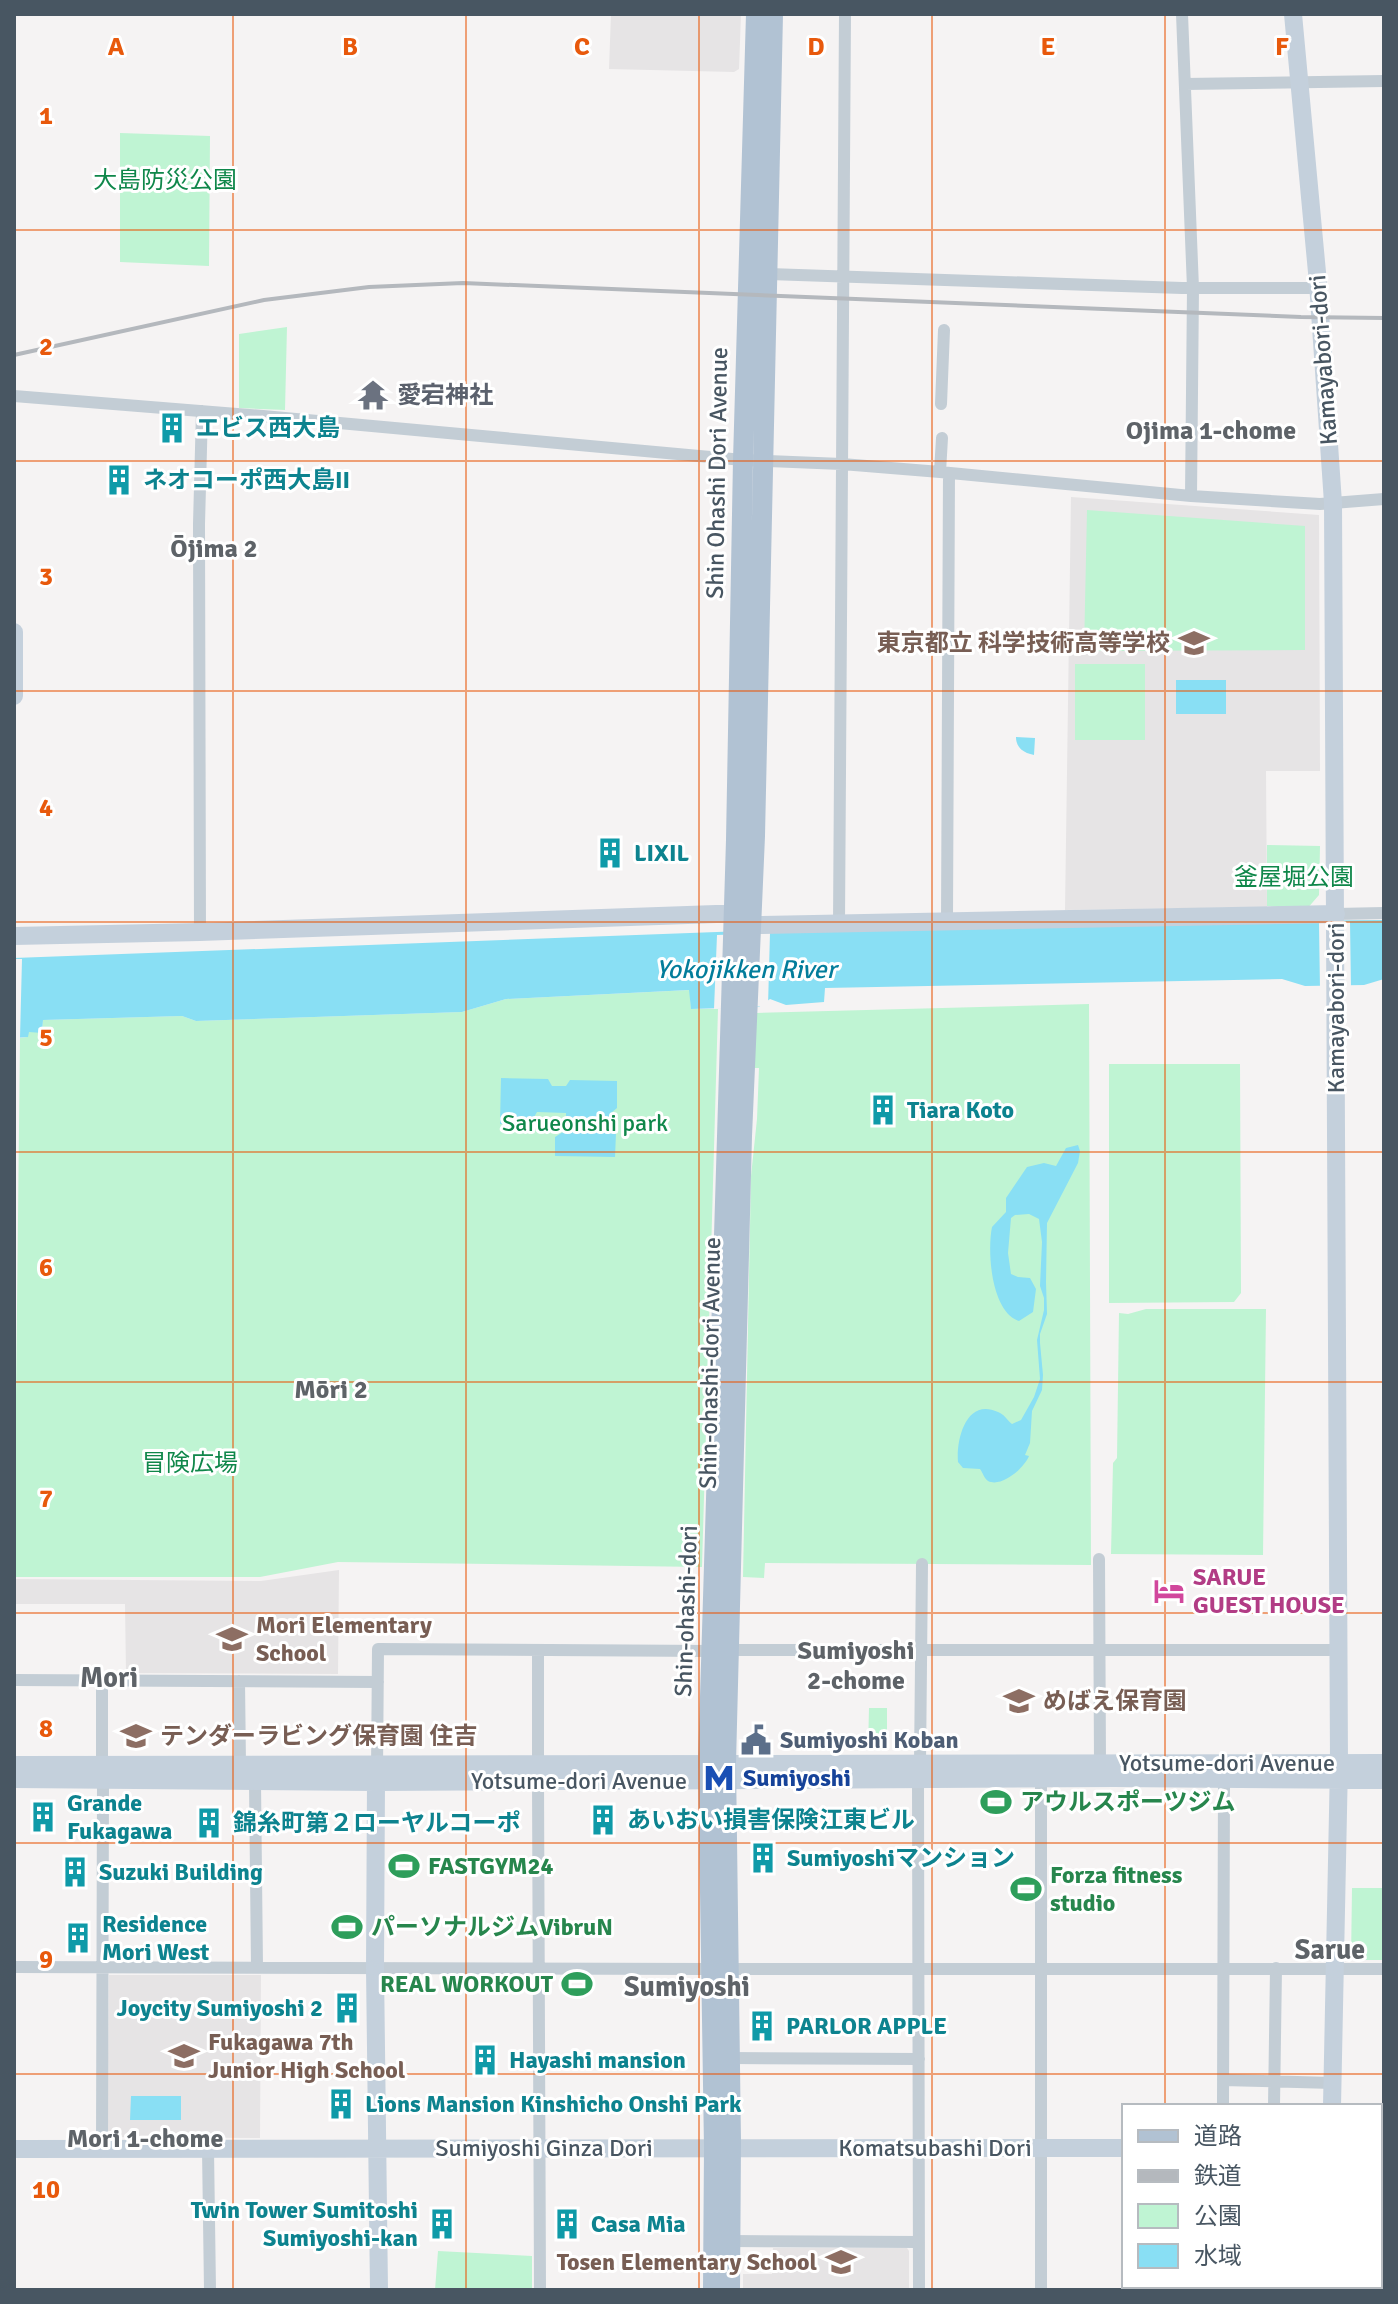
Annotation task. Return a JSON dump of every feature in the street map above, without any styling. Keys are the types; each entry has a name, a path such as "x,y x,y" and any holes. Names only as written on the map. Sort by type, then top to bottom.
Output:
{"main road":[{"name":"Shin Ohashi Dori Avenue","path":"741,926 753,460 756,14"},
{"name":"Shin Ohashi Dori Avenue","path":"753,460 769,274 773,14"},
{"name":"Shin-ohashi-dori Avenue","path":"730,2290 730,2058 719,1969 717,1772 742,1136 738,1015 741,926"},
{"path":"713,2290 730,2148 719,1969"}],"street":[{"path":"839,923 845,14"},
{"path":"1182,14 1193,288 1191,496"},
{"name":"Kamayabori-dori","path":"1293,14 1318,288 1333,503 1339,1771 1332,2104"},
{"path":"1185,84 1384,81"},
{"path":"769,274 1193,288 1318,288"},
{"path":"941,404 944,330"},
{"path":"14,396 1191,496 1320,504 1384,499"},
{"path":"200,932 199,524 202,411"},
{"path":"942,438 947,920"},
{"path":"14,632 14,696"},
{"path":"14,936 741,926 947,920 1336,918 1384,913"},
{"path":"1099,1559 1100,1764"},
{"path":"919,2290 922,1564"},
{"path":"379,2290 375,1968 378,1649 1339,1650"},
{"path":"538,1650 540,2290"},
{"path":"14,1680 378,1682"},
{"path":"102,1680 102,2149"},
{"path":"239,1681 240,1765"},
{"name":"Yotsume-dori Avenue","path":"919,1772 1041,1779 1224,1779 1339,1771 1384,1763"},
{"name":"Yotsume-dori Avenue","path":"14,1765 255,1782 377,1774 919,1772 1100,1764 1339,1771 1384,1780"},
{"name":"Yotsume-dori Avenue","path":"14,1779 79,1779 102,1773 240,1765 377,1774"},
{"path":"1041,1779 1041,2290"},
{"path":"1223,2104 1224,1779"},
{"path":"255,1782 257,1967"},
{"path":"14,1967 1384,1969"},
{"path":"1274,2104 1276,1968"},
{"path":"730,2058 919,2059"},
{"path":"1223,2080 1333,2083"},
{"name":"Sumiyoshi Ginza Dori","path":"14,2149 730,2148"},
{"name":"Komatsubashi Dori","path":"730,2148 1122,2148"},
{"path":"208,2149 210,2290"},
{"path":"731,2241 919,2242"}],"shaded area":[{"path":"611,14 741,14 739,69 734,72 609,69"},
{"name":"東京都立 科学技術高等学校","path":"1071,497 1319,515 1320,771 1266,771 1267,907 1065,910"},
{"name":"Mori Elementary School","path":"339,1570 338,1674 126,1673 125,1604 14,1604 15,1579 261,1581"},
{"name":"Fukagawa 7th Junior High School","path":"109,1975 261,1975 260,2138 107,2137"},
{"name":"Tosen Elementary School","path":"773,2248 907,2248 909,2290 743,2290 743,2274 772,2274"}],"green space":[{"name":"大島防災公園","path":"120,133 210,136 209,266 120,262"},
{"path":"287,327 285,410 239,408 239,334"},
{"path":"1087,510 1305,526 1305,650 1084,651"},
{"path":"1075,664 1145,664 1145,740 1075,740"},
{"name":"釜屋堀公園","path":"1267,845 1320,846 1319,895 1306,910 1267,906"},
{"name":"Sarueonshi park","path":"690,990 691,1009 718,1009 702,1567 338,1562 260,1577 14,1577 20,1038 27,1037 28,1032 42,1032 43,1020 182,1016 196,1021 462,1012 506,999"},
{"path":"1089,1004 1091,1565 765,1563 764,1578 743,1577 751,1176 759,1068 754,1068 756,1013"},
{"path":"1109,1064 1240,1064 1241,1293 1234,1302 1109,1303"},
{"path":"1146,1309 1266,1309 1263,1555 1111,1554 1113,1463 1117,1458 1119,1313"},
{"path":"869,1708 887,1708 887,1750 868,1750"},
{"path":"1352,1888 1384,1888 1384,1960 1351,1960"},
{"path":"438,2251 532,2256 532,2290 435,2290"}],"water":[{"path":"1176,680 1226,680 1226,714 1176,714"},
{"path":"1016,737 1035,738 1034,755 1021,749"},
{"name":"Yokojikken River","path":"1384,920 1384,979 1364,985 1305,986 1282,979 825,988 824,1002 786,1005 770,999 759,1007 691,1009 689,990 506,999 462,1012 196,1021 182,1016 43,1020 42,1033 29,1032 28,1037 14,1038 14,958 936,924"},
{"path":"501,1078 548,1079 552,1086 566,1086 570,1080 617,1081 617,1108 611,1113 611,1127 616,1133 615,1157 555,1156 555,1137 566,1130 566,1113 537,1112 530,1124 500,1124"},
{"path":"1078,1145 1078,1163 1047,1223 1047,1314 1040,1334 1042,1390 1032,1411 1030,1443 1025,1455 1029,1456 1018,1471 1006,1479 988,1481 980,1469 963,1468 958,1462 961,1433 965,1423 978,1410 998,1412 1012,1424 1021,1420 1040,1379 1037,1340 1044,1310 1040,1286 1042,1242 1039,1219 1029,1214 1011,1218 1008,1253 1011,1274 1030,1278 1036,1289 1033,1312 1019,1321 1002,1306 997,1294 991,1265 992,1227 1006,1212 1006,1198 1027,1167 1044,1163 1056,1166 1066,1148"},
{"path":"131,2096 181,2096 181,2120 130,2120"}],"pier":[{"path":"1350,922 1351,989 1320,990 1319,923"},
{"path":"770,933 768,1006 714,1009 717,935"},
{"path":"14,959 22,959 20,1038 14,1038"}],"railway":[{"path":"14,355 264,300 369,287 463,283 1384,318"}],"place":[{"name":"愛宕神社","path":"373,395"},
{"name":"エビス西大島","path":"172,428"},
{"name":"ネオコーポ西大島II","path":"119,480"},
{"name":"東京都立 科学技術高等学校","path":"1194,643"},
{"name":"LIXIL","path":"610,853"},
{"name":"Tiara Koto","path":"883,1110"},
{"name":"SARUE GUEST HOUSE","path":"1169,1591"},
{"name":"Mori Elementary School","path":"232,1639"},
{"name":"めばえ保育園","path":"1019,1701"},
{"name":"テンダーラビング保育園 住吉","path":"136,1736"},
{"name":"Sumiyoshi Koban","path":"756,1740"},
{"name":"Sumiyoshi","path":"719,1778"},
{"name":"アウルスポーツジム","path":"996,1802"},
{"name":"Grande Fukagawa","path":"43,1817"},
{"name":"あいおい損害保険江東ビル","path":"603,1820"},
{"name":"錦糸町第２ローヤルコーポ","path":"209,1823"},
{"name":"Sumiyoshiマンション","path":"763,1858"},
{"name":"FASTGYM24","path":"404,1866"},
{"name":"Suzuki Building","path":"75,1872"},
{"name":"Forza fitness studio","path":"1026,1889"},
{"name":"パーソナルジムVibruN","path":"347,1927"},
{"name":"Residence Mori West","path":"78,1938"},
{"name":"REAL WORKOUT","path":"577,1984"},
{"name":"Joycity Sumiyoshi 2","path":"347,2008"},
{"name":"PARLOR APPLE","path":"762,2026"},
{"name":"Fukagawa 7th Junior High School","path":"184,2056"},
{"name":"Hayashi mansion","path":"485,2060"},
{"name":"Lions Mansion Kinshicho Onshi Park","path":"341,2104"},
{"name":"Twin Tower Sumitoshi Sumiyoshi-kan","path":"442,2224"},
{"name":"Casa Mia","path":"567,2224"},
{"name":"Tosen Elementary School","path":"841,2262"}],"district":[{"name":"Ojima 1-chome","path":"1211,430"},
{"name":"Ōjima 2","path":"214,548"},
{"name":"Mōri 2","path":"331,1389"},
{"name":"Sumiyoshi 2-chome","path":"856,1665"},
{"name":"Mori","path":"109,1677"},
{"name":"Sarue","path":"1330,1949"},
{"name":"Sumiyoshi","path":"687,1986"},
{"name":"Mori 1-chome","path":"145,2138"}],"park label":[{"name":"冒険広場","path":"190,1463"}]}
